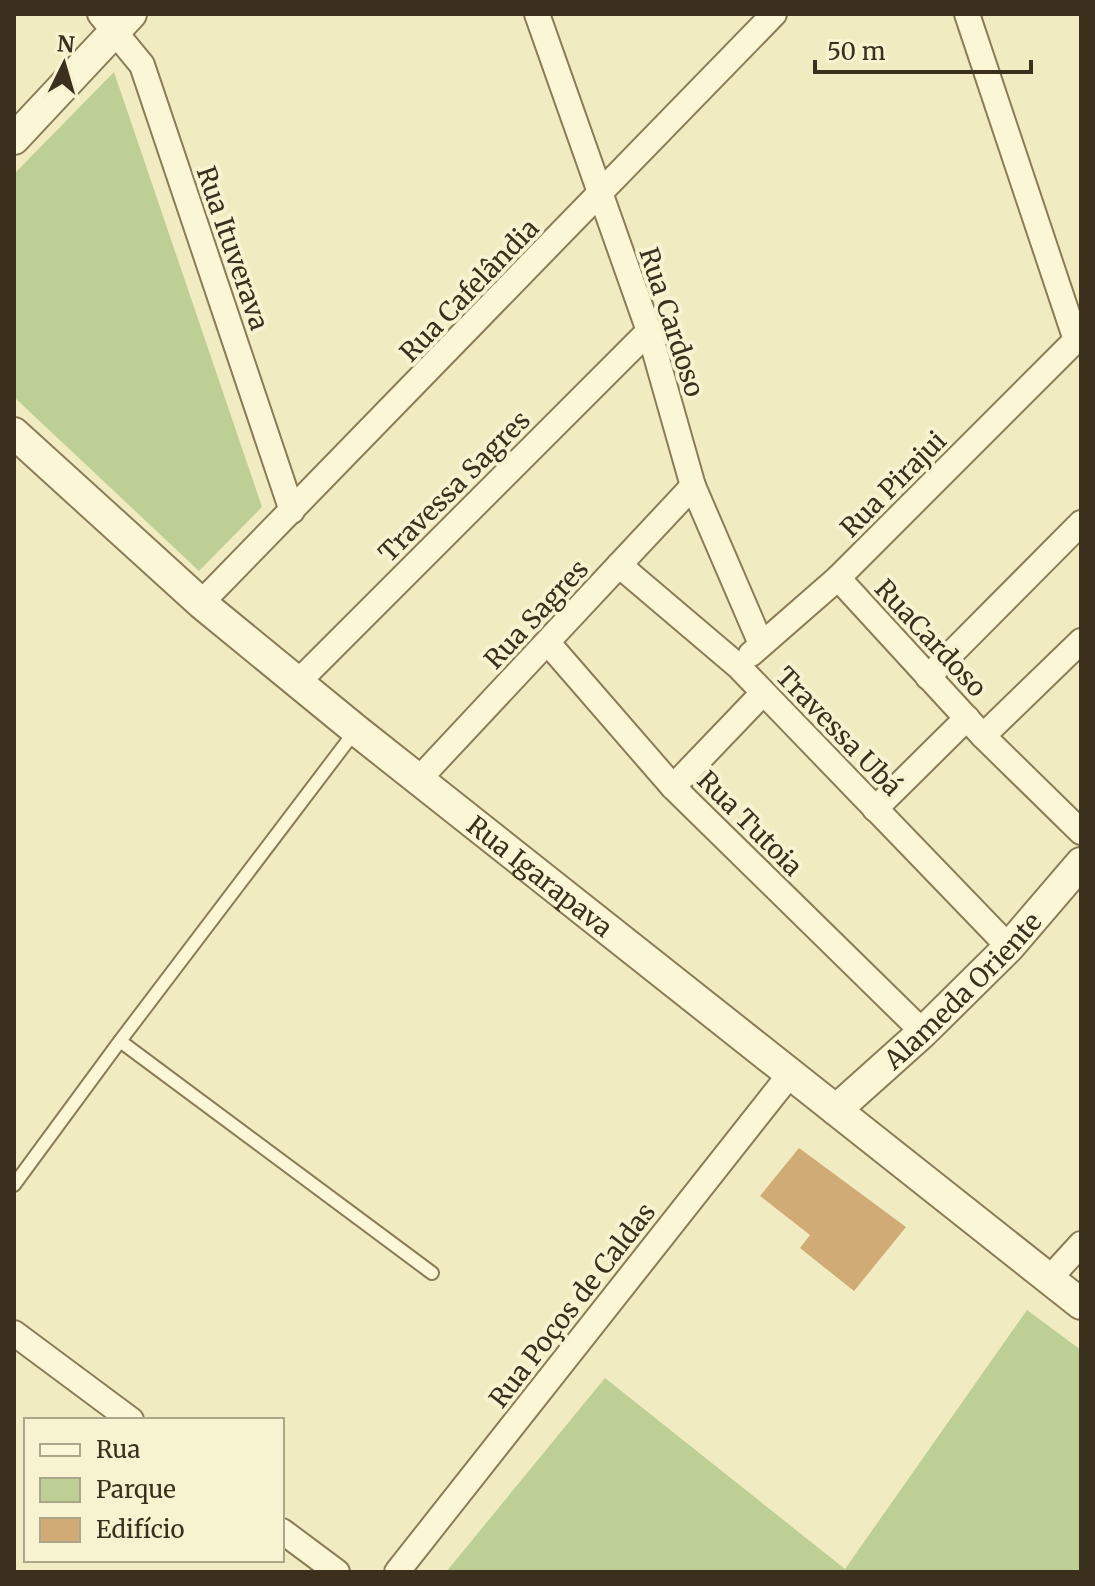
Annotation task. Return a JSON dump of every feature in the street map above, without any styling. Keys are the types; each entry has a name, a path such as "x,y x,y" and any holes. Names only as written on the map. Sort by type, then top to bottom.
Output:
{"street":[{"name":"Rua Cardoso","path":"537,14 649,331 693,486 761,644"},
{"name":"Rua Cafelândia","path":"201,603 774,14"},
{"path":"967,14 1078,338"},
{"path":"14,139 115,19"},
{"name":"Rua Ituverava","path":"115,19 142,65 292,511"},
{"name":"Travessa Sagres","path":"299,681 649,331"},
{"name":"Rua Pirajui","path":"738,666 838,578 1078,338"},
{"name":"Rua Igarapava","path":"14,433 201,603 356,730 1081,1304"},
{"name":"Rua Sagres","path":"419,779 693,486"},
{"path":"928,677 1081,523"},
{"name":"Travessa Ubá","path":"619,565 738,666 1009,947"},
{"name":"RuaCardoso","path":"838,578 975,727 1081,832"},
{"path":"875,809 1081,641"},
{"name":"Rua Tutoia","path":"548,643 673,787 923,1032"},
{"path":"673,787 763,693"},
{"name":"Alameda Oriente","path":"836,1110 923,1032 1009,947 1081,863"},
{"name":"Rua Poços de Caldas","path":"397,1572 791,1073"},
{"path":"1049,1279 1081,1244"},
{"path":"14,1333 128,1418"},
{"path":"284,1532 337,1572"}],"lane":[{"path":"14,1185 356,730"},
{"path":"120,1041 432,1273"}],"green space":[{"path":"114,72 262,507 199,571 14,397 14,174"},
{"path":"1027,1310 1081,1350 1081,1572 446,1572 605,1378 845,1569"}],"building":[{"path":"799,1148 906,1227 854,1291 800,1248 810,1235 760,1196"}]}
